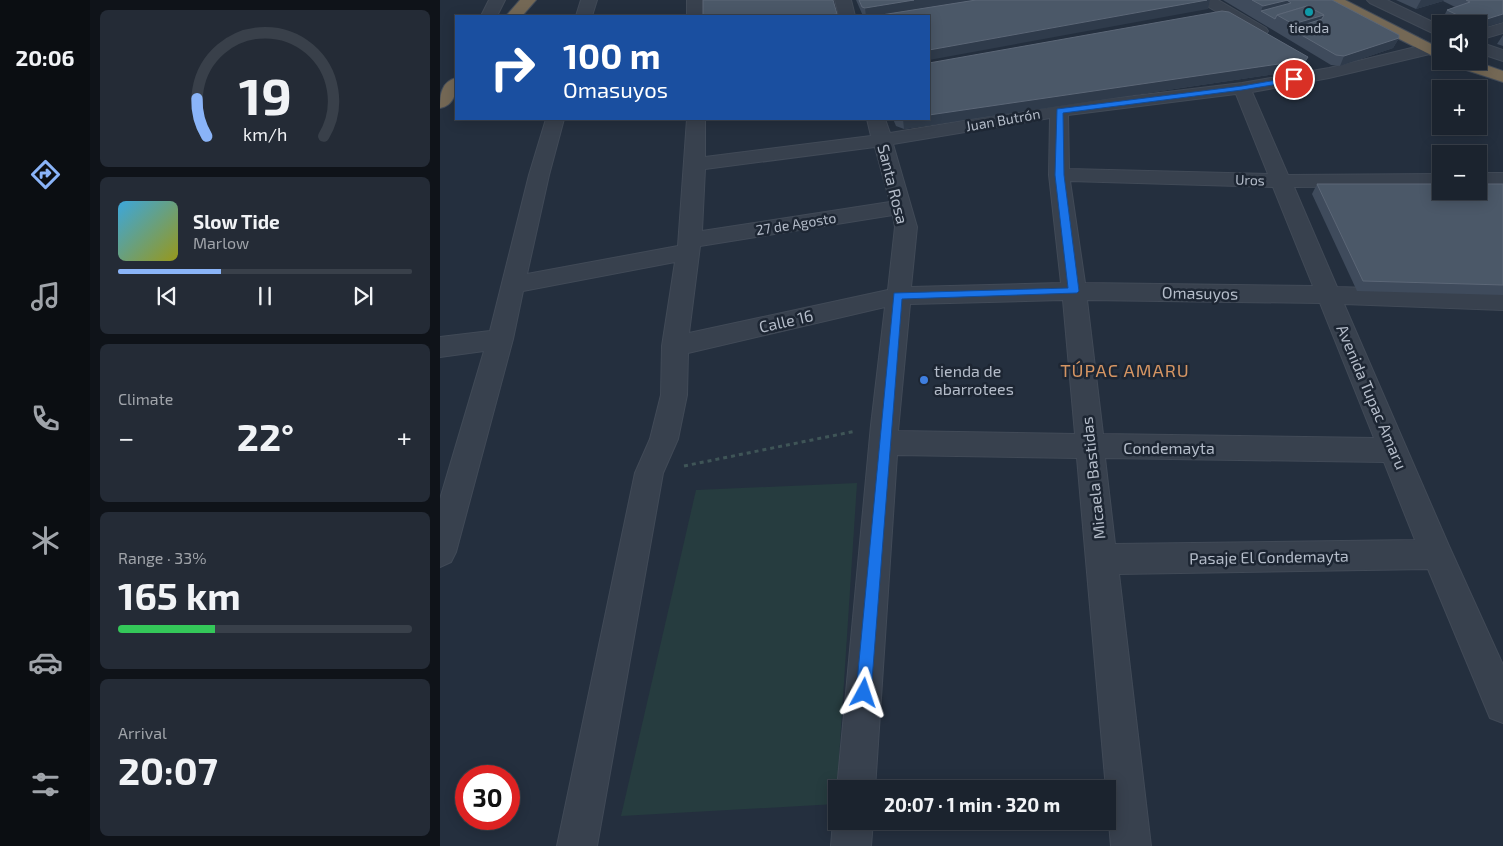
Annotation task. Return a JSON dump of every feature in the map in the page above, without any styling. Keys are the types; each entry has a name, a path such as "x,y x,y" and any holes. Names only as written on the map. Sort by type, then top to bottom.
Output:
{"highway":[{"path":"515,15 528,0"},
{"path":"1333,0 1432,50"},
{"path":"1483,70 1503,77"},
{"path":"440,103 455,84"}],"street":[{"path":"490,15 497,0"},
{"path":"584,15 589,0"},
{"path":"695,0 695,15"},
{"path":"843,0 847,15"},
{"path":"1377,0 1432,28"},
{"path":"1207,7 1226,11 1270,37"},
{"path":"1487,33 1503,28"},
{"path":"1487,50 1503,56"},
{"name":"Juan Butrón","path":"695,164 880,130 1060,111 1242,88 1432,53"},
{"path":"1312,63 1329,73"},
{"name":"Avenida Tupac Amaru","path":"1242,88 1437,554 1503,705"},
{"name":"Micaela Bastidas","path":"1060,111 1060,175 1074,291 1131,846"},
{"path":"440,552 451,474 500,339 539,174 555,120"},
{"path":"577,846 649,473 664,439 674,395 675,346 689,246 696,120"},
{"name":"Santa Rosa","path":"857,780 885,434 906,227 880,130"},
{"name":"Uros","path":"1060,175 1280,181 1432,180"},
{"path":"1487,180 1503,179"},
{"name":"27 de Agosto","path":"513,285 689,246 902,207"},
{"name":"Omasuyos","path":"898,296 1074,291 1328,295 1503,301"},
{"name":"Calle 16","path":"675,346 898,296"},
{"path":"440,347 500,339"},
{"name":"Condemayta","path":"885,434 1090,447 1394,450"},
{"name":"Pasaje El Condemayta","path":"1101,559 1437,554"},
{"path":"851,846 852,830"}],"path":[{"path":"649,473 885,434"}],"green space":[{"path":"857,483 838,780 828,780 828,804 621,816 696,490"}],"building":[{"path":"703,0 833,0 837,14 830,15 703,15"},
{"path":"859,0 914,0 865,8 862,7"},
{"path":"976,0 1207,0 930,50 930,15 881,15"},
{"path":"1252,0 1288,0 1263,6"},
{"path":"1287,0 1332,0 1399,35 1399,38 1344,56 1336,55 1291,29 1322,19 1324,15 1307,6 1277,15 1275,19 1261,11 1291,3"},
{"path":"1466,0 1503,0 1503,14 1487,19 1487,15 1457,15 1447,10 1470,2"},
{"path":"1307,6 1324,15 1293,24 1277,15"},
{"path":"1222,11 1229,12 1308,57 1306,60 930,115 930,63"},
{"path":"1317,184 1432,184 1432,200 1487,200 1487,184 1503,184 1503,285 1363,281"}],"place":[{"name":"tienda","path":"1309,12"},
{"name":"tienda de abarrotees","path":"924,380"}],"district":[{"name":"TÚPAC AMARU","path":"1125,371"}],"route":[{"path":"864,693 885,426 898,296 1074,291 1060,175 1060,111 1242,88 1294,79"}]}
